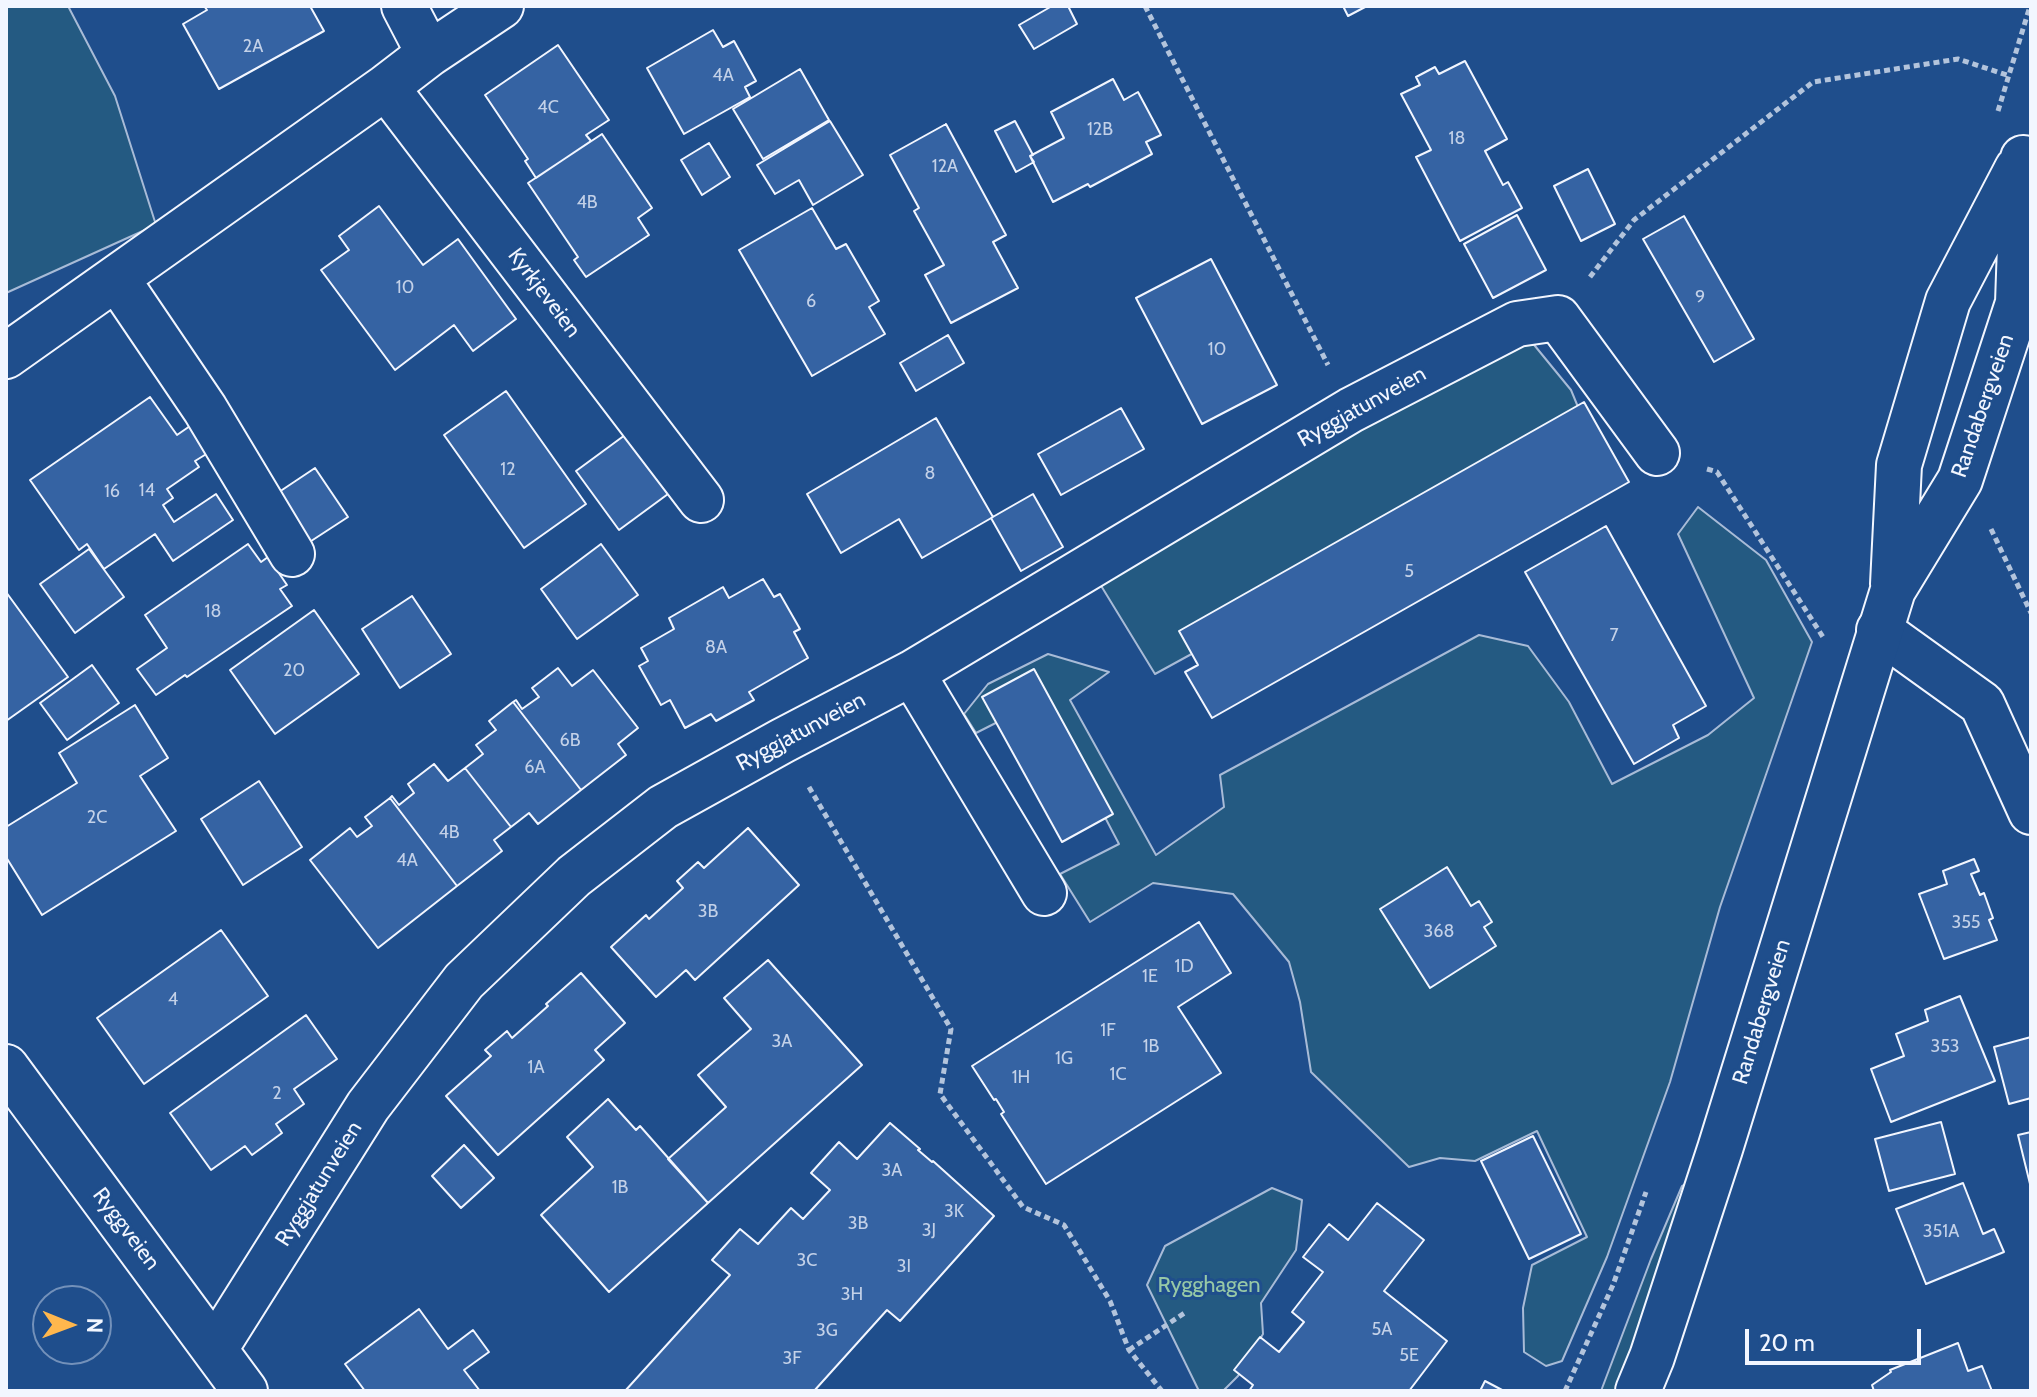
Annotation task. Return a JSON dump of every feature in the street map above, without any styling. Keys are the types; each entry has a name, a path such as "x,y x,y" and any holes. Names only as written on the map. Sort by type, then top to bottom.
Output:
{"street":[{"path":"404,6 429,54"},
{"path":"6,356 501,6"},
{"name":"Kyrkjeveien","path":"386,87 701,500"},
{"name":"Randabergveien","path":"1886,610 1960,480 2018,303 2027,145"},
{"name":"Randabergveien","path":"1638,1391 1720,1149 1886,610 1899,465 1948,301 2027,145"},
{"path":"117,279 205,409 292,554"},
{"path":"1558,318 1657,453"},
{"name":"Ryggjatunveien","path":"215,1349 368,1106 464,981 574,876 663,807 912,673 1351,410 1517,324 1558,318"},
{"path":"1886,610 1982,704 2031,812"},
{"path":"912,673 1044,893"},
{"name":"Ryggveien","path":"6,1067 245,1391"}],"path":[{"path":"1145,6 1351,410"},
{"path":"1558,318 1634,220 1813,82 1958,59 2010,76 2030,6"},
{"path":"1657,453 1717,472 1825,641"},
{"path":"782,741 951,1029 940,1094 1023,1207 1064,1225 1110,1301 1129,1350 1162,1391"},
{"path":"1565,1391 1613,1285 1648,1185"},
{"path":"1129,1350 1186,1312"}],"green space":[{"path":"6,6 68,6 115,96 156,225 6,293"},
{"path":"1517,324 1571,390 1590,436 1155,674 1089,566"},
{"path":"1698,507 1766,560 1812,642 1720,907 1670,1082 1607,1257 1562,1361 1546,1366 1524,1352 1523,1308 1532,1265 1587,1237 1537,1131 1475,1161 1440,1158 1409,1167 1311,1072 1300,1002 1289,962 1233,894 1153,883 1090,922 1060,874 1119,844 1043,699 976,733 964,714 988,684 1048,654 1109,672 1070,700 1156,855 1224,807 1220,775 1479,635 1528,646 1569,702 1612,784 1708,735 1754,698 1678,534"},
{"path":"1693,1179 1629,1391 1601,1391 1682,1186"},
{"name":"Rygghagen","path":"1272,1188 1302,1200 1296,1250 1261,1303 1263,1334 1238,1376 1223,1391 1199,1391 1147,1285 1165,1246"}],"building":[{"path":"204,6 310,6 324,31 219,89 183,24 207,10"},
{"path":"1052,6 1068,6 1077,24 1034,49 1019,25"},
{"path":"1343,6 1367,6 1348,16"},
{"path":"713,30 723,47 734,41 756,81 745,87 750,97 684,134 647,68"},
{"path":"558,45 609,120 586,135 591,141 536,178 525,161 528,159 485,95"},
{"path":"1465,61 1507,139 1485,151 1503,185 1508,182 1522,208 1460,241 1416,157 1431,150 1401,94 1420,85 1416,77 1435,67 1439,74"},
{"path":"800,69 829,120 763,159 733,109"},
{"path":"1113,79 1124,100 1138,92 1161,135 1146,142 1152,154 1090,187 1088,184 1053,202 1030,156 1064,138 1051,112"},
{"path":"830,121 863,175 813,205 799,180 775,194 757,165"},
{"path":"1015,121 1034,162 1016,172 995,131"},
{"path":"946,124 1006,235 993,242 1018,288 951,323 925,275 944,265 914,211 919,208 890,155"},
{"path":"602,134 652,208 638,218 649,235 586,277 574,260 578,257 528,183"},
{"path":"709,143 730,177 702,195 681,160"},
{"path":"1588,169 1615,224 1581,241 1554,186"},
{"path":"379,206 423,265 458,239 516,319 473,351 454,325 395,370 321,270 349,250 339,236"},
{"path":"812,208 836,249 846,244 879,301 869,307 885,334 812,376 739,250"},
{"path":"1517,215 1546,270 1493,298 1464,244"},
{"path":"1684,216 1754,339 1714,362 1643,239"},
{"path":"1211,259 1277,385 1202,424 1136,298"},
{"path":"948,335 964,363 916,391 900,363"},
{"path":"506,391 586,504 524,548 444,435"},
{"path":"150,397 177,435 190,426 208,453 195,461 199,467 167,489 173,498 163,505 174,522 216,494 233,520 173,561 155,534 104,569 87,544 79,550 30,480"},
{"path":"1584,402 1629,482 1212,718 1185,672 1198,665 1179,631"},
{"path":"1121,408 1144,449 1061,495 1038,454"},
{"path":"936,418 993,517 922,558 899,519 841,553 807,494"},
{"path":"625,435 668,494 619,530 576,471"},
{"path":"315,468 348,517 305,545 273,496"},
{"path":"1033,494 1063,547 1021,571 991,518"},
{"path":"1606,526 1706,706 1673,725 1679,738 1634,764 1525,572"},
{"path":"248,544 261,562 268,557 287,585 280,589 292,606 156,695 137,669 167,648 145,615"},
{"path":"601,544 638,595 577,639 541,589"},
{"path":"89,549 124,597 75,633 40,584"},
{"path":"763,579 774,597 780,594 800,629 794,632 808,658 749,692 754,700 716,721 711,714 685,728 670,700 661,705 639,666 648,661 641,648 674,629 669,618 723,587 729,598"},
{"path":"6,592 68,677 6,721"},
{"path":"412,596 451,654 400,688 362,629"},
{"path":"314,610 359,674 275,734 230,670"},
{"path":"92,665 119,703 67,740 40,703"},
{"path":"558,668 572,686 593,670 638,728 618,744 626,755 581,790 513,702 516,700 522,709 539,697 532,688"},
{"path":"1034,669 1113,814 1062,842 982,697"},
{"path":"513,702 581,790 538,824 529,813 511,827 465,768 483,754 476,745 496,730 489,721"},
{"path":"135,705 168,758 140,776 176,831 42,915 6,857 6,827 77,783 59,753"},
{"path":"434,764 448,781 465,768 511,827 494,840 502,851 457,886 390,798 392,796 399,805 414,793 408,784"},
{"path":"259,781 302,847 243,885 201,819"},
{"path":"390,798 457,886 378,948 310,860 350,828 357,837 372,826 365,817"},
{"path":"748,828 799,885 695,980 686,970 656,997 611,947 646,915 649,919 683,888 677,881 698,862 704,868"},
{"path":"1974,859 1979,871 1971,874 1980,895 1984,893 1997,940 1944,959 1919,894 1947,884 1943,871"},
{"path":"1447,867 1471,906 1479,901 1492,922 1484,927 1496,946 1430,988 1380,909"},
{"path":"1199,922 1231,973 1178,1007 1221,1073 1046,1184 1001,1114 1004,1112 996,1099 972,1066"},
{"path":"221,930 268,996 144,1084 97,1018"},
{"path":"768,960 862,1065 708,1203 668,1159 726,1107 698,1075 751,1029 724,998"},
{"path":"581,973 625,1023 595,1050 604,1060 498,1155 446,1096 491,1056 485,1050 507,1031 512,1038"},
{"path":"1960,996 1995,1081 1891,1122 1871,1069 1904,1056 1896,1034 1928,1021 1925,1010"},
{"path":"306,1015 337,1059 294,1089 304,1104 276,1124 282,1133 252,1155 245,1146 211,1170 170,1113"},
{"path":"2031,1037 2031,1098 2009,1104 1994,1047"},
{"path":"608,1099 636,1130 640,1126 708,1203 609,1292 541,1215 593,1167 567,1137"},
{"path":"1941,1122 1955,1174 1889,1191 1875,1139"},
{"path":"890,1123 994,1216 900,1321 887,1310 814,1391 625,1391 730,1275 712,1260 740,1229 758,1244 791,1208 803,1219 830,1190 811,1173 839,1142 857,1159"},
{"path":"2031,1132 2031,1188 2018,1135"},
{"path":"1533,1136 1581,1234 1529,1259 1481,1161"},
{"path":"464,1145 494,1178 461,1208 432,1176"},
{"path":"1963,1183 1983,1234 1994,1229 2004,1252 1926,1284 1896,1209"},
{"path":"1377,1203 1424,1240 1384,1291 1447,1341 1409,1391 1249,1391 1253,1385 1234,1370 1260,1337 1279,1352 1304,1322 1292,1312 1323,1272 1303,1257 1329,1224 1348,1240"},
{"path":"419,1309 448,1349 473,1330 489,1352 464,1370 480,1391 365,1391 345,1364"},
{"path":"1958,1343 1968,1371 1982,1366 1992,1391 1874,1391 1872,1385 1890,1370"},
{"path":"1485,1381 1504,1391 1480,1391"}]}
